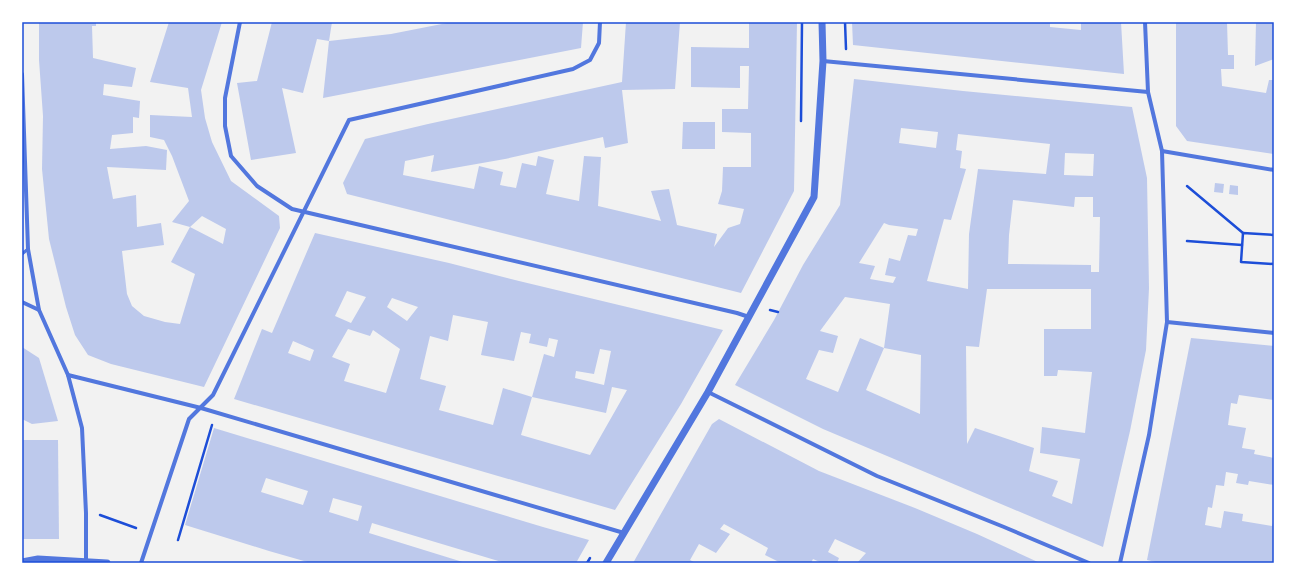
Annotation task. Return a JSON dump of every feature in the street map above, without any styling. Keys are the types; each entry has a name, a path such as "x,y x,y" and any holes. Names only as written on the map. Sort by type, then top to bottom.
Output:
{"street":[{"path":"240,22 225,98 225,126 231,156 257,186 292,209 750,317"},
{"path":"141,563 189,419 211,398 349,120 573,69 590,60 599,43 600,22"},
{"path":"606,563 708,392 814,197 823,61 822,22"},
{"path":"1120,563 1149,435 1168,322 1162,151 1148,92 1145,22"},
{"path":"823,61 1148,92"},
{"path":"22,74 28,249 39,310 68,375 82,428 86,513 86,562"},
{"path":"1162,151 1274,170"},
{"path":"22,302 39,310"},
{"path":"1168,322 1274,333"},
{"path":"68,375 200,408 624,533"},
{"path":"708,392 877,476 1090,563"},
{"path":"22,562 38,559 107,563"}],"lane":[{"path":"22,254 28,249"}],"path":[{"path":"801,126 802,22"},
{"path":"845,22 846,51"},
{"path":"1187,186 1243,233 1274,235"},
{"path":"1243,233 1241,262 1274,264"},
{"path":"1187,241 1242,245"},
{"path":"770,310 778,312"},
{"path":"178,540 213,422"},
{"path":"97,514 136,528"},
{"path":"587,563 591,556"}],"building":[{"path":"39,22 96,22 96,26 92,26 93,58 136,68 132,87 104,84 103,95 140,101 139,118 133,117 133,133 112,135 110,149 146,146 167,150 166,170 107,167 113,199 136,195 137,227 161,223 164,245 122,251 127,294 132,306 144,316 165,322 180,324 195,274 171,262 190,227 172,222 189,201 172,156 164,140 150,137 150,115 192,117 188,88 150,82 169,22 222,22 201,90 205,118 212,142 231,181 279,216 280,228 204,387 111,364 88,355 75,335 66,307 49,239 42,169 43,116 39,60","holes":["202,216 226,229 223,244 190,227"]},
{"path":"272,22 332,22 329,41 317,39 303,93 282,88 296,153 251,160 237,83 257,81"},
{"path":"452,22 583,22 581,48 323,98 329,41 391,34"},
{"path":"626,22 680,22 675,89 622,90 628,143 605,148 603,137 505,159 431,172 434,155 405,161 403,175 474,189 479,166 503,172 500,185 516,188 522,163 536,166 538,156 554,160 546,194 579,201 584,156 601,157 598,206 661,221 651,191 669,189 677,225 717,234 714,247 728,228 740,224 744,209 718,204 722,191 723,167 751,167 751,133 722,132 722,109 748,109 749,66 740,66 740,88 691,87 691,47 749,48 749,22 797,22 794,191 741,293 347,194 343,183 365,139 622,82"},
{"path":"852,22 1050,22 1050,27 1081,30 1081,22 1121,22 1124,74 853,45"},
{"path":"1176,22 1227,22 1228,55 1234,55 1234,69 1221,69 1222,86 1266,93 1269,80 1274,80 1274,154 1187,141 1176,126"},
{"path":"1256,22 1274,22 1274,59 1255,66"},
{"path":"854,79 1132,107 1147,178 1149,288 1146,350 1130,431 1103,547 823,429 735,385 774,320 803,265 840,205","holes":["901,128 938,132 936,148 899,143","958,134 1050,144 1046,174 978,169 969,234 968,289 927,281 944,219 951,220 966,169 960,168 962,151 956,150","1065,153 1094,154 1093,176 1064,175","1075,197 1093,197 1093,217 1100,217 1099,272 1091,272 1091,265 1008,264 1009,235 1013,200 1074,207","884,223 918,229 916,236 908,235 900,261 889,258 885,275 896,277 893,283 870,279 875,266 859,263","987,289 1091,289 1091,329 1044,329 1044,376 1057,376 1058,370 1092,372 1085,433 1042,427 1040,453 1080,459 1072,504 1052,496 1058,481 1029,471 1034,448 975,428 967,444 966,346 979,347","845,297 890,304 884,348 860,338 838,392 806,379 819,350 833,353 838,336 820,331","884,348 921,355 920,414 866,390"]},
{"path":"683,122 715,122 715,149 682,149"},
{"path":"1215,183 1224,184 1223,193 1214,192"},
{"path":"1230,185 1238,186 1238,195 1229,194"},
{"path":"315,233 449,263 723,330 681,404 615,510 234,399 262,329 272,333","holes":["347,291 366,297 351,323 335,316","392,298 418,307 407,321 387,307","453,315 488,322 481,355 514,361 521,332 531,334 529,343 547,347 549,338 558,340 554,357 544,354 532,397 503,388 493,425 439,410 446,386 420,379 430,336 448,341","348,329 370,336 373,330 400,349 386,393 344,381 350,364 332,357","293,341 314,350 310,361 288,353","600,349 611,351 604,385 575,378 576,371 594,374","612,387 627,390 590,455 521,435 532,397 606,413"]},
{"path":"1191,338 1274,346 1274,400 1239,395 1237,404 1231,403 1228,425 1246,428 1242,448 1255,450 1254,454 1274,458 1274,485 1249,481 1248,485 1236,483 1238,474 1226,472 1224,486 1216,485 1212,508 1208,507 1205,525 1221,528 1224,511 1243,514 1242,521 1272,526 1274,520 1274,563 1160,563 1147,560"},
{"path":"22,347 39,358 58,421 32,424 22,419"},
{"path":"719,419 819,471 915,508 1040,563 857,563 866,553 835,539 828,552 839,558 837,563 822,563 813,559 811,563 781,563 765,555 768,548 724,524 720,529 730,534 716,553 699,544 690,560 696,563 633,563 712,424"},
{"path":"214,428 589,540 576,563 505,563 372,523 369,533 466,563 311,563 185,525","holes":["266,478 308,491 303,505 261,492","333,498 362,506 358,521 329,512"]},
{"path":"22,440 58,440 59,539 22,539"}]}
